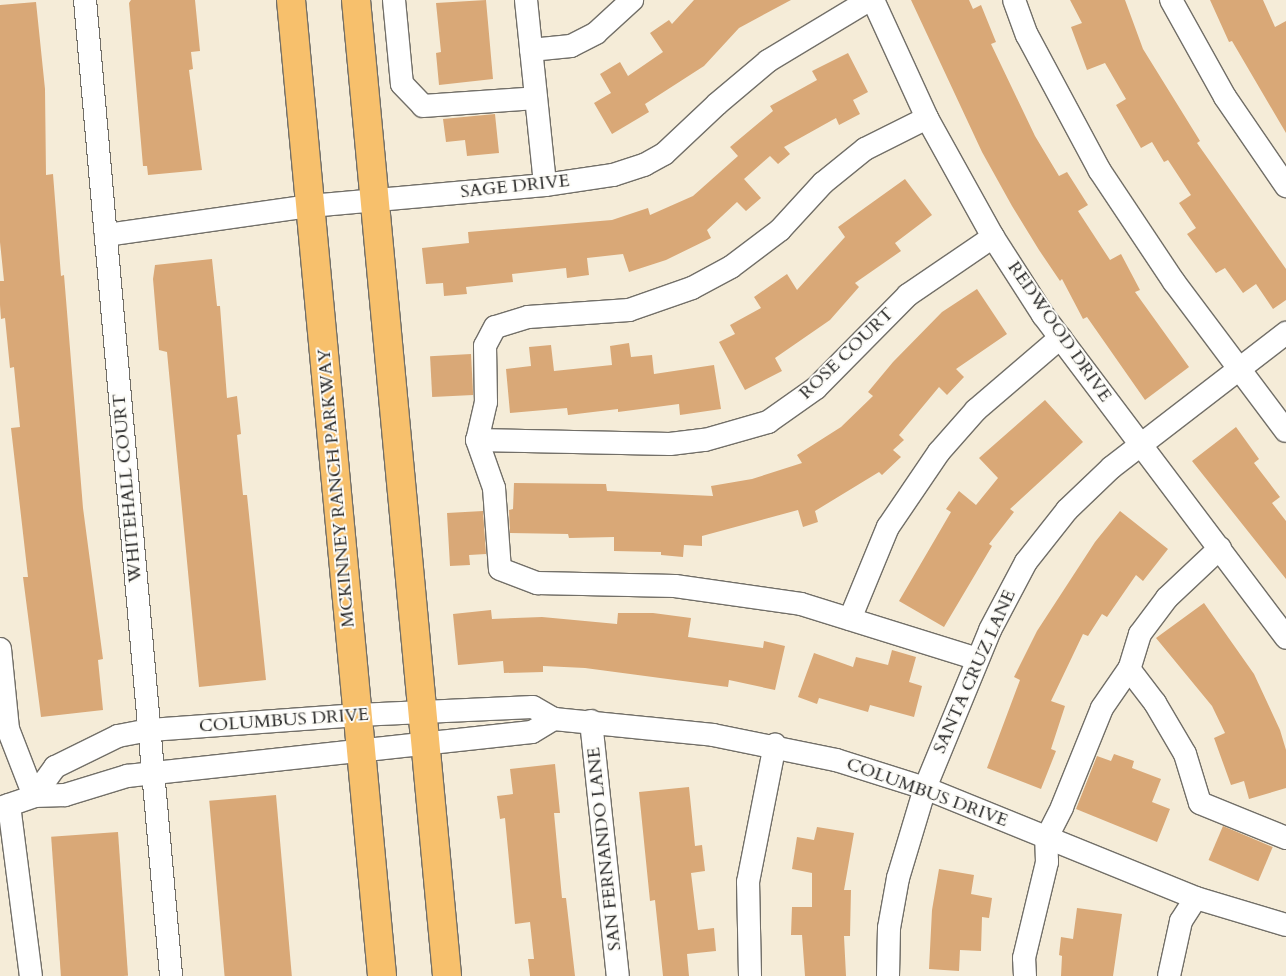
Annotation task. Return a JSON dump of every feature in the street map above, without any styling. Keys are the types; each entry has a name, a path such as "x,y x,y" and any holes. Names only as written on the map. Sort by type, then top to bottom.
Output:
{"main road":[{"name":"MCKINNEY RANCH PARKWAY","path":"291,0 382,976"},
{"path":"356,0 447,976"}],"street":[{"name":"WHITEHALL COURT","path":"85,0 171,976"},
{"path":"394,0 402,84 423,106 536,98"},
{"path":"526,0 545,185"},
{"path":"531,50 571,46 596,33 632,0"},
{"name":"SAGE DRIVE","path":"106,235 310,206 375,202 545,185 613,175 651,162 664,154 717,104 768,61 871,0"},
{"name":"REDWOOD DRIVE","path":"871,0 927,118 993,236 1060,338 1142,442 1286,638"},
{"path":"1014,0 1027,35 1100,171 1174,282 1286,431"},
{"path":"1171,0 1224,97 1286,186"},
{"path":"927,118 865,149 823,183 780,230 731,267 692,288 628,310 528,317 494,327 485,346 486,402 477,440 494,488 500,569 537,583 675,586 801,604 978,659"},
{"name":"ROSE COURT","path":"477,440 670,444 706,440 768,422 816,388 908,295 993,236"},
{"name":"SANTA CRUZ LANE","path":"888,976 890,928 896,888 924,788 978,659 1026,562 1067,510 1142,442 1286,333"},
{"path":"850,619 888,527 939,452 976,410 1060,338"},
{"path":"1025,976 1024,958 1047,862 1046,838 1062,808 1102,708 1129,669 1140,634 1167,598 1220,548"},
{"path":"0,649 8,729 34,796"},
{"path":"1129,669 1156,703 1185,754 1200,803 1286,838"},
{"name":"COLUMBUS DRIVE","path":"34,796 56,767 118,736 150,730 358,715 533,707 554,719 774,745 836,760 924,788 1196,898 1286,925"},
{"name":"COLUMBUS DRIVE","path":"4,806 34,796 65,794 154,772 361,753 532,732 554,719"},
{"name":"SAN FERNANDO LANE","path":"591,722 618,976"},
{"path":"750,976 748,882 774,745"},
{"path":"4,806 31,976"},
{"path":"1169,976 1181,921 1196,898"}],"building":[{"path":"131,0 195,0 200,51 191,52 193,69 189,70 202,170 148,175 147,166 143,166 129,3"},
{"path":"486,0 493,79 439,85 436,53 441,52 436,3"},
{"path":"694,0 791,0 739,28 704,66 645,104 649,112 612,134 594,103 611,93 600,74 620,62 628,76 663,52 650,33 669,20 672,24"},
{"path":"911,0 969,0 973,9 981,5 996,42 991,44 1035,136 1059,176 1067,172 1088,205 1078,211 1110,260 1121,254 1140,290 1135,292 1189,367 1145,400 1087,317 1083,319 1062,279 1060,281 1012,206 982,152"},
{"path":"1070,0 1125,0 1143,49 1200,141 1197,143 1286,269 1286,300 1273,309 1256,284 1243,293 1225,268 1216,273 1187,234 1196,228 1179,203 1191,195 1168,160 1164,162 1152,142 1141,148 1116,105 1126,99 1105,63 1087,70 1071,27 1082,23"},
{"path":"1210,0 1263,0 1275,27 1286,21 1286,133 1232,41 1229,42"},
{"path":"36,2 45,89 46,175 53,174 61,276 64,275 83,508 103,659 98,660 103,710 41,717 23,577 28,577 11,428 20,427 14,367 10,368 5,318 1,319 0,305 0,281 4,281 0,242 0,5"},
{"path":"848,53 868,92 853,100 860,114 839,125 836,118 784,147 790,154 778,164 770,156 744,179 761,198 746,211 737,202 707,230 711,238 666,260 629,272 623,254 587,258 589,275 567,278 566,268 512,274 513,282 466,287 467,294 444,296 443,283 426,284 422,248 469,243 468,232 612,220 648,208 650,215 693,196 738,156 730,147 773,111 770,106 817,80 812,71"},
{"path":"495,114 499,153 467,156 465,140 446,142 443,119"},
{"path":"905,179 932,215 895,243 901,251 855,283 859,287 830,320 775,358 782,371 745,390 719,342 735,334 730,325 761,308 754,297 787,274 797,290 845,237 838,227"},
{"path":"212,259 217,306 220,306 227,398 237,396 241,434 237,435 243,495 247,495 266,680 199,687 167,352 159,350 153,279 155,265"},
{"path":"977,289 1007,334 956,369 964,377 947,395 939,387 899,435 904,440 893,450 901,457 882,475 879,472 815,511 818,522 803,527 798,510 702,536 702,546 684,545 683,557 661,555 661,552 614,551 614,537 569,538 568,534 510,533 509,510 513,509 514,483 606,484 607,491 713,496 711,486 752,479 802,463 797,455 841,427 873,396 868,392 893,362 942,312"},
{"path":"629,343 631,357 652,355 654,374 714,365 721,409 680,415 679,404 618,412 618,409 568,415 567,408 510,413 506,369 531,366 529,347 551,345 554,371 612,365 610,346"},
{"path":"471,354 473,395 432,397 430,356"},
{"path":"1045,400 1083,442 1010,509 1014,512 989,544 992,546 944,627 899,601 951,512 946,509 959,491 976,505 998,478 979,458"},
{"path":"1236,427 1259,459 1254,463 1280,497 1272,503 1286,521 1286,579 1192,461"},
{"path":"483,511 486,554 469,555 470,565 450,566 447,513"},
{"path":"1120,511 1168,549 1143,581 1136,575 1107,617 1102,614 1088,636 1083,634 1051,701 1065,706 1051,749 1056,751 1041,789 987,768 1020,680 1014,677 1037,631 1095,542"},
{"path":"1204,603 1254,674 1280,730 1286,750 1286,788 1249,799 1244,781 1231,785 1214,738 1225,733 1212,706 1156,638"},
{"path":"491,610 492,619 542,617 617,624 618,613 653,613 691,618 688,637 763,648 764,641 785,646 775,690 729,680 728,687 585,668 543,666 543,672 504,673 503,661 458,665 453,614"},
{"path":"892,650 916,657 909,682 922,686 914,717 870,705 868,712 819,698 817,704 798,697 814,653 853,667 856,657 888,665"},
{"path":"1114,754 1134,761 1132,768 1161,779 1152,802 1170,809 1157,842 1076,809 1097,756 1111,761"},
{"path":"555,764 560,813 554,813 562,898 566,898 575,976 530,976 528,959 534,959 530,922 515,924 505,818 500,819 497,796 513,794 510,769"},
{"path":"689,787 695,846 702,845 705,871 691,873 698,930 714,928 716,951 687,954 689,976 663,976 655,900 650,901 639,792"},
{"path":"276,795 292,976 225,976 209,801"},
{"path":"1223,826 1273,847 1258,881 1209,860"},
{"path":"817,827 854,833 844,890 851,890 850,936 844,936 846,976 805,976 802,935 791,935 792,907 812,907 812,873 792,869 797,837 814,840"},
{"path":"118,832 128,976 61,976 51,837"},
{"path":"939,869 974,875 971,894 992,898 989,918 982,917 981,951 960,950 959,971 929,969 932,910"},
{"path":"1077,908 1122,914 1113,976 1061,976 1062,956 1059,955 1061,937 1073,939"}]}
